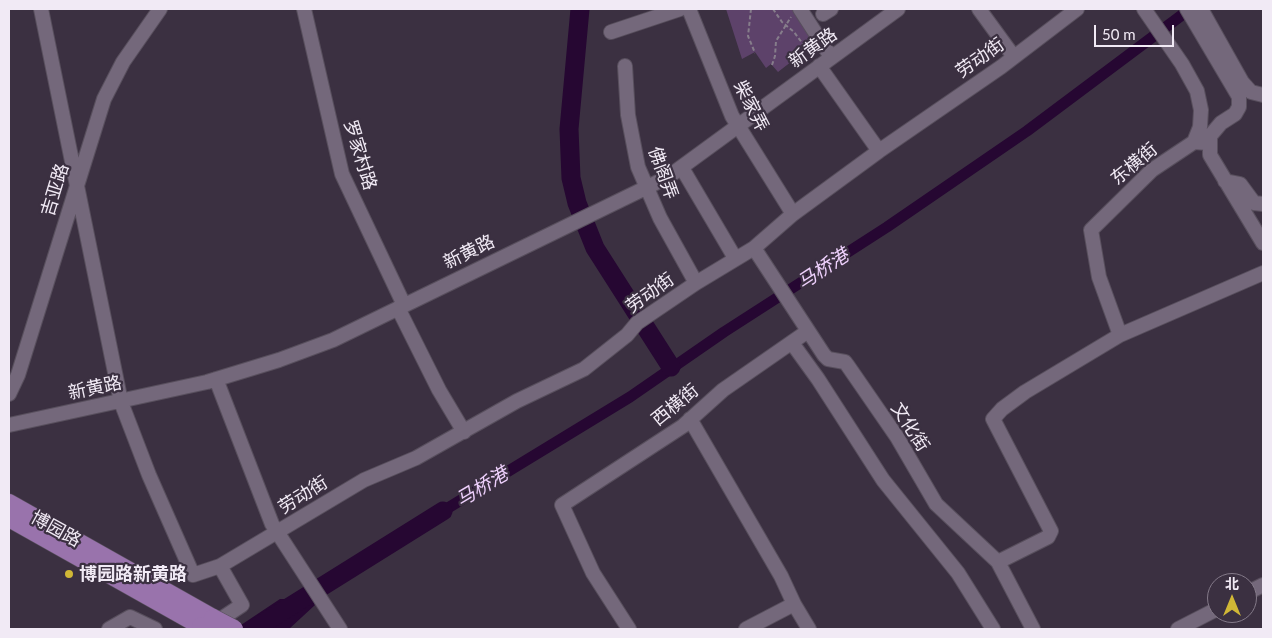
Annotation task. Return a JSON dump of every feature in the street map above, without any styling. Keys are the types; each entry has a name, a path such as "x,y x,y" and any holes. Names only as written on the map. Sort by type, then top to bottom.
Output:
{"main road":[{"name":"博园路","path":"9,503 207,626"},
{"name":"博园路","path":"9,518 207,626 234,629"}],"street":[{"path":"41,9 121,402"},
{"name":"吉亚路","path":"9,394 18,374 97,118 113,80 160,9"},
{"name":"罗家村路","path":"304,9 342,174 439,390 464,432"},
{"path":"611,32 680,9"},
{"name":"柴家弄","path":"688,9 724,98 738,127 793,214"},
{"path":"979,9 1014,57"},
{"name":"劳动街","path":"121,402 153,484 194,575 220,566 277,534 364,480 416,458 516,401 584,369 627,335 641,320 735,258 754,248 793,214 879,151 1014,57 1077,9"},
{"path":"1144,9 1182,64 1197,90 1201,104 1200,127 1194,142 1208,143"},
{"path":"1187,9 1205,27 1242,82 1251,92 1263,95"},
{"path":"1200,9 1205,27 1239,97 1239,107 1235,114 1215,129 1208,143 1210,155 1263,243"},
{"path":"796,10 831,57"},
{"name":"新黄路","path":"9,425 216,380 308,350 647,188 682,168 892,11"},
{"name":"佛阁弄","path":"625,66 630,132 638,167 664,225 696,283"},
{"path":"819,66 879,151"},
{"name":"东横街","path":"1120,335 1098,277 1091,230 1143,177 1194,142"},
{"path":"682,168 735,258"},
{"path":"1225,181 1240,184 1254,203 1263,204"},
{"name":"文化街","path":"754,248 828,359 841,360 848,366 868,398 883,416 936,504 998,562 1034,629"},
{"path":"998,562 1048,537 1051,531 993,419 1011,401 1120,335 1263,273"},
{"name":"西横街","path":"629,629 593,573 562,505 690,419 723,390 808,331"},
{"path":"792,342 883,480 958,573 993,629"},
{"path":"216,380 267,515 277,534 340,629"},
{"path":"690,419 781,576 794,604 809,629"},
{"path":"207,626 242,605 220,566"},
{"path":"746,629 794,604"},
{"path":"1178,629 1207,614"},
{"path":"109,629 130,617 155,629"}],"path":[{"path":"751,9 748,36 754,52"},
{"path":"773,9 797,35 819,66"},
{"path":"772,64 775,56 776,41 796,10"}],"shaded area":[{"path":"726,9 797,9 819,47 809,55 805,51 778,72 771,64 766,68 755,52 742,59"},
{"path":"306,589 315,605 289,629 235,629 280,599 288,599"}],"waterway":[{"path":"580,9 569,129 571,178 577,203 595,248 671,367"},
{"name":"马桥港","path":"443,511 630,397 724,332 887,227 1027,131 1190,9"},
{"path":"254,629 443,511"}],"place":[{"name":"博园路新黄路","path":"69,574"}]}
